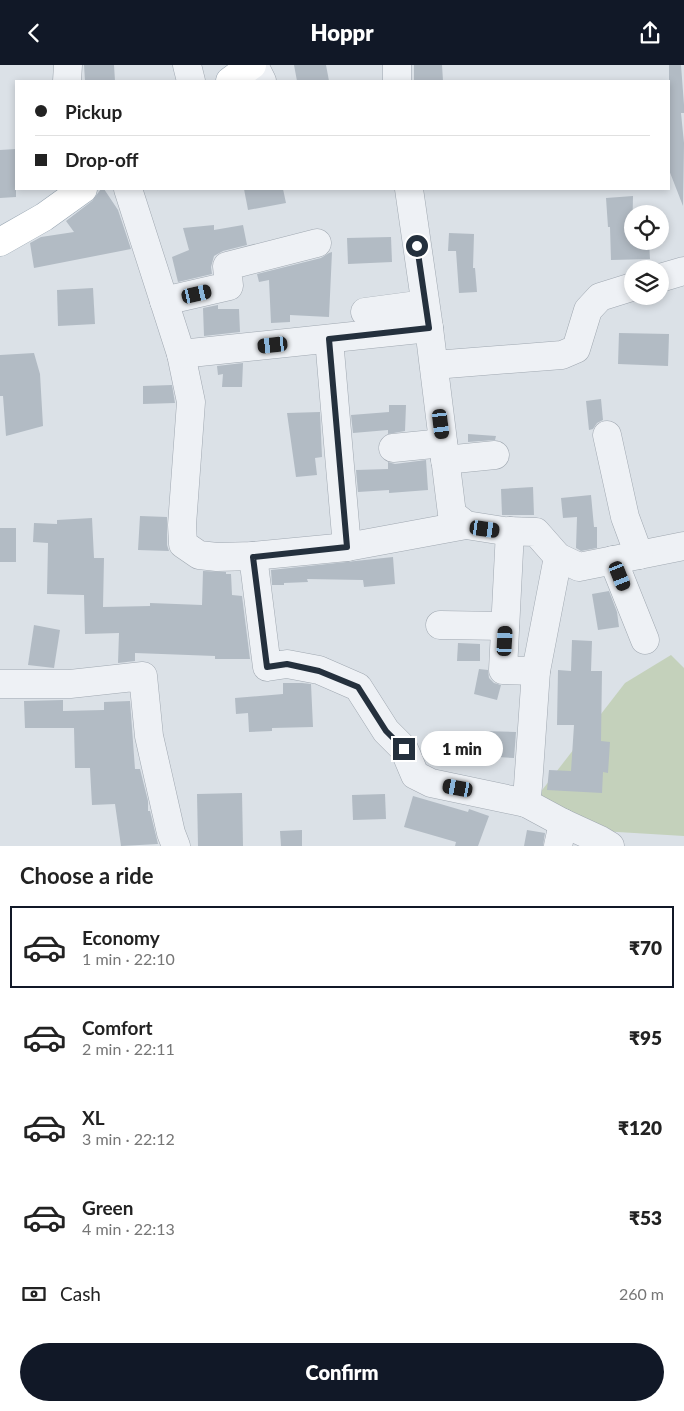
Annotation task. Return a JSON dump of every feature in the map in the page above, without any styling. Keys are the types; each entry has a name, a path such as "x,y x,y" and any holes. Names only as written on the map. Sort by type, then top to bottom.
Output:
{"main road":[{"path":"231,80 253,65"},
{"path":"0,242 44,217 82,190"}],"street":[{"path":"68,65 68,80"},
{"path":"187,65 191,80"},
{"path":"253,65 261,80"},
{"path":"397,65 397,80"},
{"path":"128,190 181,354 191,402 182,525 183,544 199,555 253,557 347,547 466,525 510,531 536,532 558,557 579,567 684,546"},
{"path":"409,190 434,365 452,514 466,525"},
{"path":"164,301 229,286 227,266 317,243"},
{"path":"669,275 684,271"},
{"path":"434,365 562,355 576,349 588,309 600,297 624,290"},
{"path":"366,312 427,316"},
{"path":"181,354 329,339 427,316"},
{"path":"329,339 347,547"},
{"path":"607,435 624,517 626,557 645,640"},
{"path":"393,448 495,455"},
{"path":"510,531 503,671 536,671"},
{"path":"253,557 267,667 287,664 319,671 358,687 386,731 404,749 415,775 431,783 526,803 560,835 600,840 610,846"},
{"path":"526,803 536,671 558,557"},
{"path":"440,625 505,626"},
{"path":"0,684 70,684 143,676 149,737 171,833 176,846"}],"green space":[{"path":"671,655 684,668 684,836 601,831 536,798 625,683"}],"building":[{"path":"84,65 114,65 115,80 85,80"},
{"path":"294,65 326,65 329,80 297,80"},
{"path":"414,65 442,65 443,80 414,80"},
{"path":"669,65 681,65 684,105 684,113 681,113 684,143 683,206 670,173"},
{"path":"15,149 16,197 0,198 0,150"},
{"path":"100,190 105,190 118,210 131,249 34,268 30,243 41,237 74,232 66,221 92,201"},
{"path":"244,190 283,190 286,203 248,210"},
{"path":"633,196 633,205 624,205 624,250 650,250 650,259 611,260 610,227 608,227 606,198"},
{"path":"214,225 214,230 243,225 247,245 223,251 214,256 211,267 212,274 178,282 172,257 189,250 183,228"},
{"path":"449,233 474,234 473,268 475,268 477,292 459,293 456,251 448,251"},
{"path":"391,237 392,262 348,264 347,238"},
{"path":"332,252 329,317 290,315 290,322 271,323 269,280 259,282 257,274 321,258"},
{"path":"93,288 95,324 58,326 57,290"},
{"path":"218,305 218,309 239,309 240,332 204,336 203,308"},
{"path":"619,333 669,334 668,366 618,364"},
{"path":"34,353 40,374 43,426 6,436 3,396 0,396 0,355"},
{"path":"243,363 242,387 222,387 223,374 218,375 217,366"},
{"path":"172,385 175,403 143,404 143,386"},
{"path":"601,399 603,420 597,423 593,429 589,430 586,401"},
{"path":"389,405 406,405 405,431 388,434 388,430 353,433 351,415 389,412"},
{"path":"320,412 322,457 315,458 317,475 296,477 287,413"},
{"path":"468,434 496,436 495,440 468,442"},
{"path":"426,460 428,490 389,493 389,490 358,492 356,470 388,469 388,462 395,464"},
{"path":"533,487 534,515 502,515 501,489"},
{"path":"591,495 594,527 597,527 597,548 581,551 576,548 577,517 563,518 561,498"},
{"path":"140,516 167,517 167,545 169,551 138,550"},
{"path":"92,518 94,558 104,558 103,607 150,606 150,603 202,605 203,571 226,572 226,574 231,574 232,595 242,596 250,659 215,659 215,656 135,653 135,661 118,663 119,633 85,634 84,595 47,594 48,543 33,542 34,523 57,524 57,520"},
{"path":"0,528 16,528 16,562 0,562"},
{"path":"393,557 395,584 364,587 363,580 307,579 308,582 272,585 271,570"},
{"path":"609,591 617,612 619,627 598,630 592,594"},
{"path":"34,625 60,630 54,668 28,665"},
{"path":"572,640 592,641 591,671 602,671 601,741 610,742 608,773 603,772 602,793 547,790 549,770 571,771 574,725 557,725 558,670 571,671"},
{"path":"458,643 480,644 480,661 457,661"},
{"path":"479,669 488,670 489,678 494,683 501,685 497,700 474,694"},
{"path":"283,683 311,684 313,727 272,728 272,731 249,732 248,713 236,714 235,698 283,694"},
{"path":"63,700 63,711 104,710 104,702 130,701 135,769 140,769 148,801 148,811 150,811 158,844 121,846 115,804 92,805 90,768 75,768 74,728 25,728 24,701"},
{"path":"482,731 516,732 514,758 481,756"},
{"path":"242,793 243,846 198,846 197,794"},
{"path":"385,794 386,819 353,820 352,795"},
{"path":"413,796 468,812 469,809 489,816 478,846 455,846 456,842 404,827"},
{"path":"302,830 302,846 281,846 280,831"},
{"path":"527,830 545,833 543,846 524,846"}],"route":[{"path":"404,749 386,731 358,687 319,671 287,664 267,667 253,557 347,547 329,339 429,328 417,246"}]}
